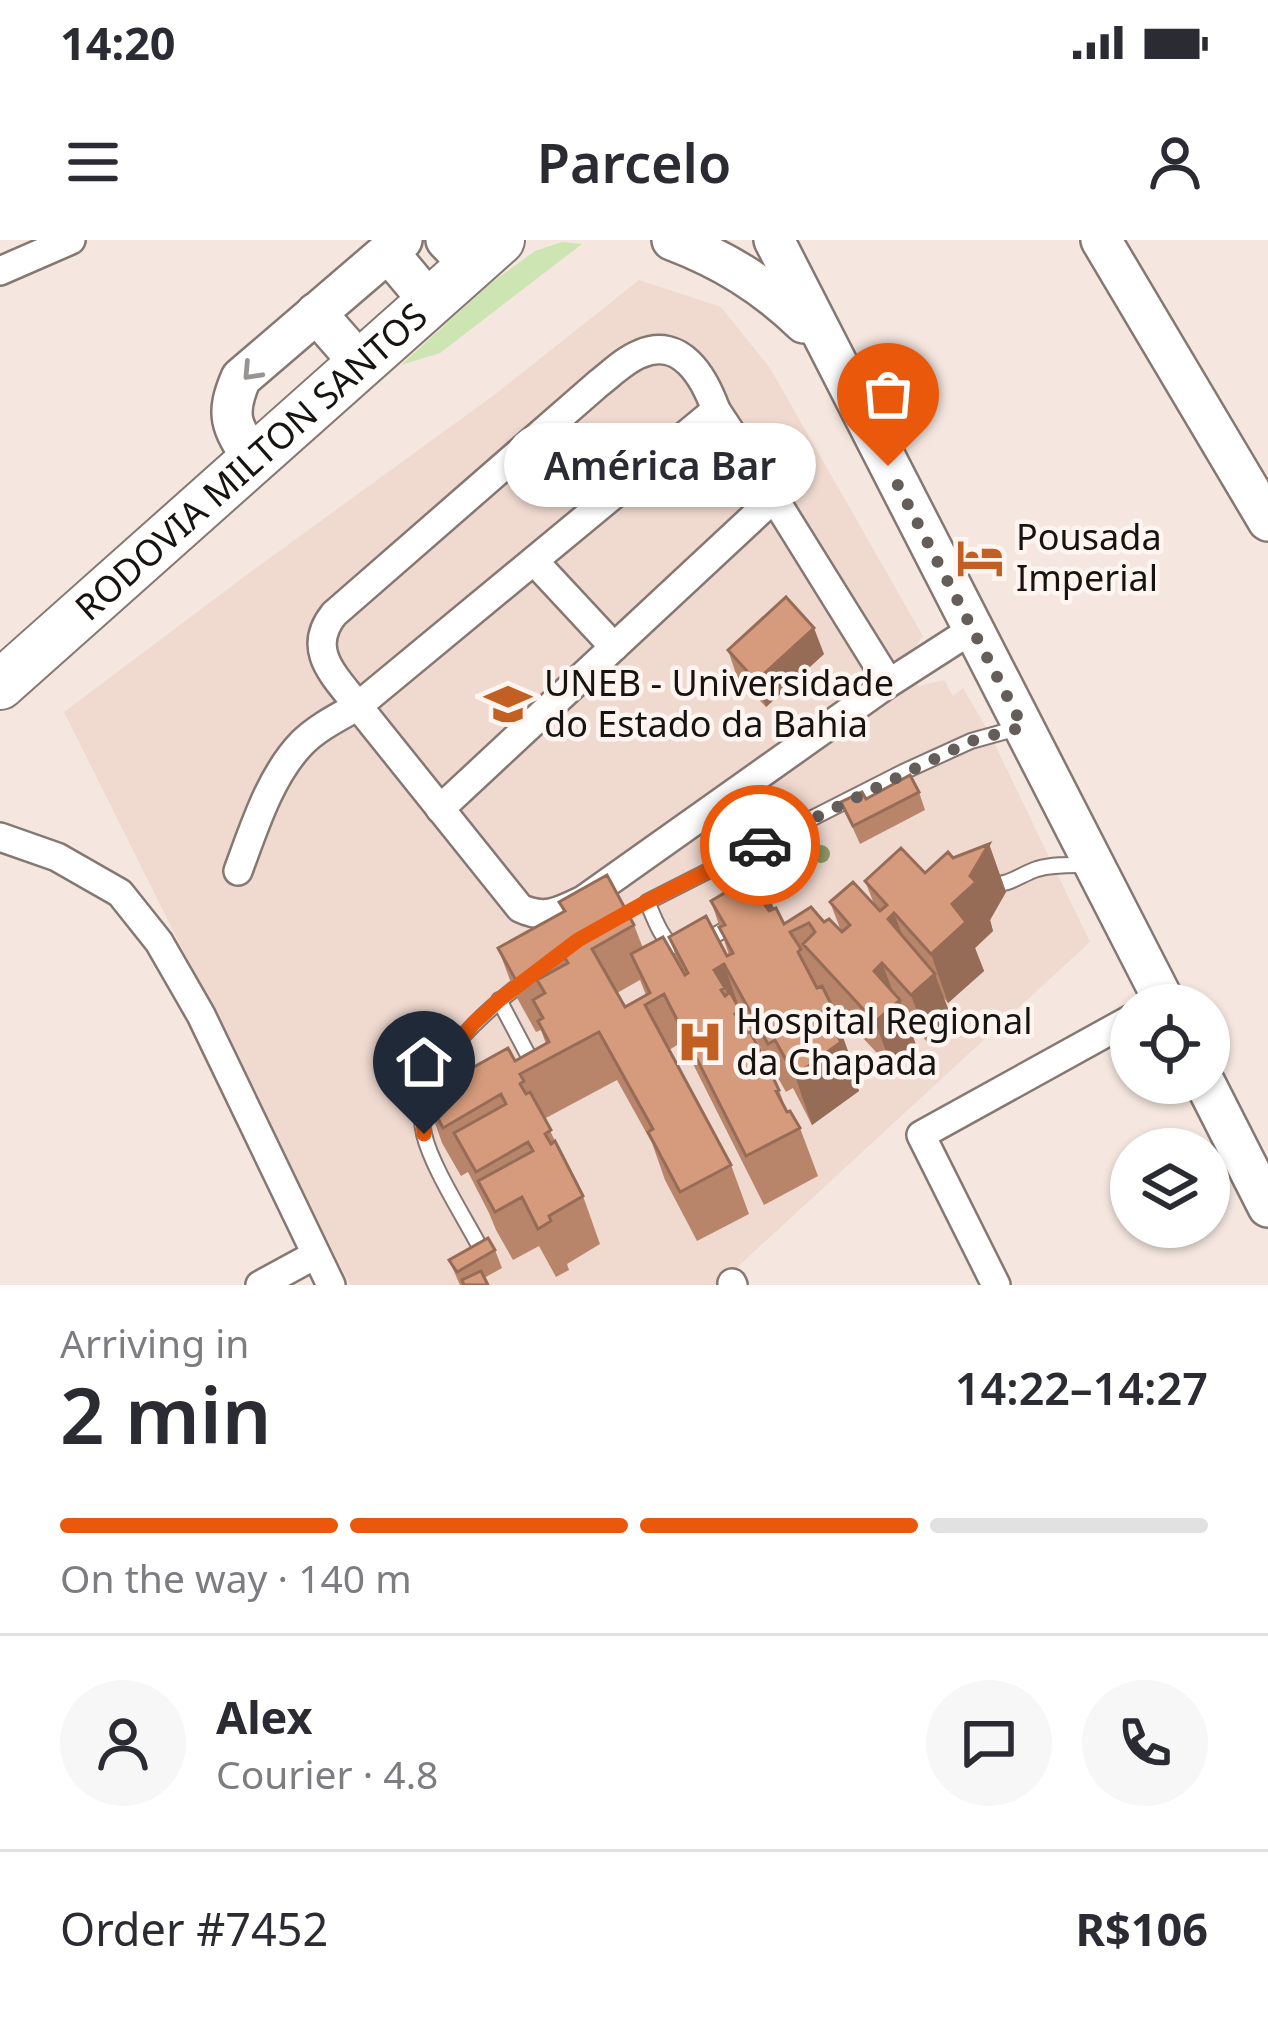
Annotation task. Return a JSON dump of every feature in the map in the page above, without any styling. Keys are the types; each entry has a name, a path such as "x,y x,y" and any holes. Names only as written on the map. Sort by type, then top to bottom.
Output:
{"highway":[{"name":"RODOVIA MILTON SANTOS","path":"0,685 429,301 472,248 524,240"}],"main road":[{"path":"672,240 715,257 771,292 825,343"},
{"path":"774,240 1094,865 1144,984"},
{"path":"1101,240 1268,521"},
{"path":"253,459 233,429 230,403 241,378 395,246 429,301"},
{"path":"316,313 360,363"},
{"path":"1216,1104 1268,1207"}],"street":[{"path":"0,272 71,240"},
{"path":"889,683 716,410 705,381 676,353 655,349 635,355 599,383 322,628 322,652 332,671 520,908 535,916 552,915 583,900 973,629"},
{"path":"238,871 278,778 301,744 358,706 716,410"},
{"path":"440,809 774,498"},
{"path":"534,561 614,647"},
{"path":"0,837 57,857 120,893 159,942 201,1015 331,1285"},
{"path":"996,1285 921,1135 1110,1031"},
{"path":"260,1285 315,1255"}],"lane":[{"path":"629,911 971,741 1023,727"},
{"path":"646,902 674,947 713,936 747,912 747,891 735,858"},
{"path":"976,882 997,886 1035,870 1094,865"},
{"path":"482,1251 424,1134 422,1102 444,1061 473,1024 547,964"},
{"path":"499,1000 542,1082"}],"shaded area":[{"name":"UNEB - Universidade do Estado da Bahia","path":"639,280 721,307 770,368 923,636 905,663 918,686 944,680 953,696 963,688 1090,942 718,1285 350,1285 64,712 494,395"}],"green space":[{"path":"562,242 582,244 440,353 401,365 491,283 535,251"}],"building":[{"path":"786,597 814,628 756,681 728,650"},
{"path":"910,775 919,792 853,826 841,802 862,792 866,799"},
{"path":"989,844 970,876 976,882 952,904 966,922 931,954 894,913 888,919 935,974 911,995 882,963 874,971 900,1000 875,1022 803,944 815,932 809,923 790,932 817,988 822,986 832,1006 823,1011 841,1042 795,1076 775,1040 768,1044 724,964 714,970 725,988 721,990 725,996 730,992 740,1010 735,1014 760,1050 755,1052 770,1071 787,1112 800,1128 746,1156 664,994 645,1005 731,1165 680,1192 648,1132 653,1129 599,1032 520,1074 524,1081 520,1084 526,1094 530,1092 551,1130 545,1134 551,1144 555,1141 583,1196 549,1216 551,1221 538,1229 522,1197 495,1212 478,1181 533,1151 528,1142 476,1172 454,1133 506,1104 501,1094 443,1128 425,1094 508,1048 515,1061 549,1042 533,1000 545,993 537,980 568,963 565,958 518,984 498,948 565,911 559,902 607,875 634,925 592,949 625,1007 650,993 631,954 663,937 685,975 669,937 706,916 727,956 733,953 711,901 731,889 734,894 761,880 770,898 763,902 769,911 776,908 784,924 811,907 842,932 850,925 830,902 853,882 880,911 887,905 865,881 901,848 925,873 948,852 953,858"},
{"path":"488,1238 495,1250 457,1272 449,1260"},
{"path":"481,1271 488,1285 464,1285 462,1280"}],"way so far":[{"path":"760,845 971,741 1023,727 888,466"}],"place":[{"name":"América Bar","path":"888,466"},
{"name":"Pousada Imperial","path":"980,558"},
{"name":"UNEB - Universidade do Estado da Bahia","path":"508,704"},
{"name":"Hospital Regional da Chapada","path":"700,1042"}],"route":[{"path":"424,1134 422,1102 444,1061 499,1000 578,940 760,845"}]}
